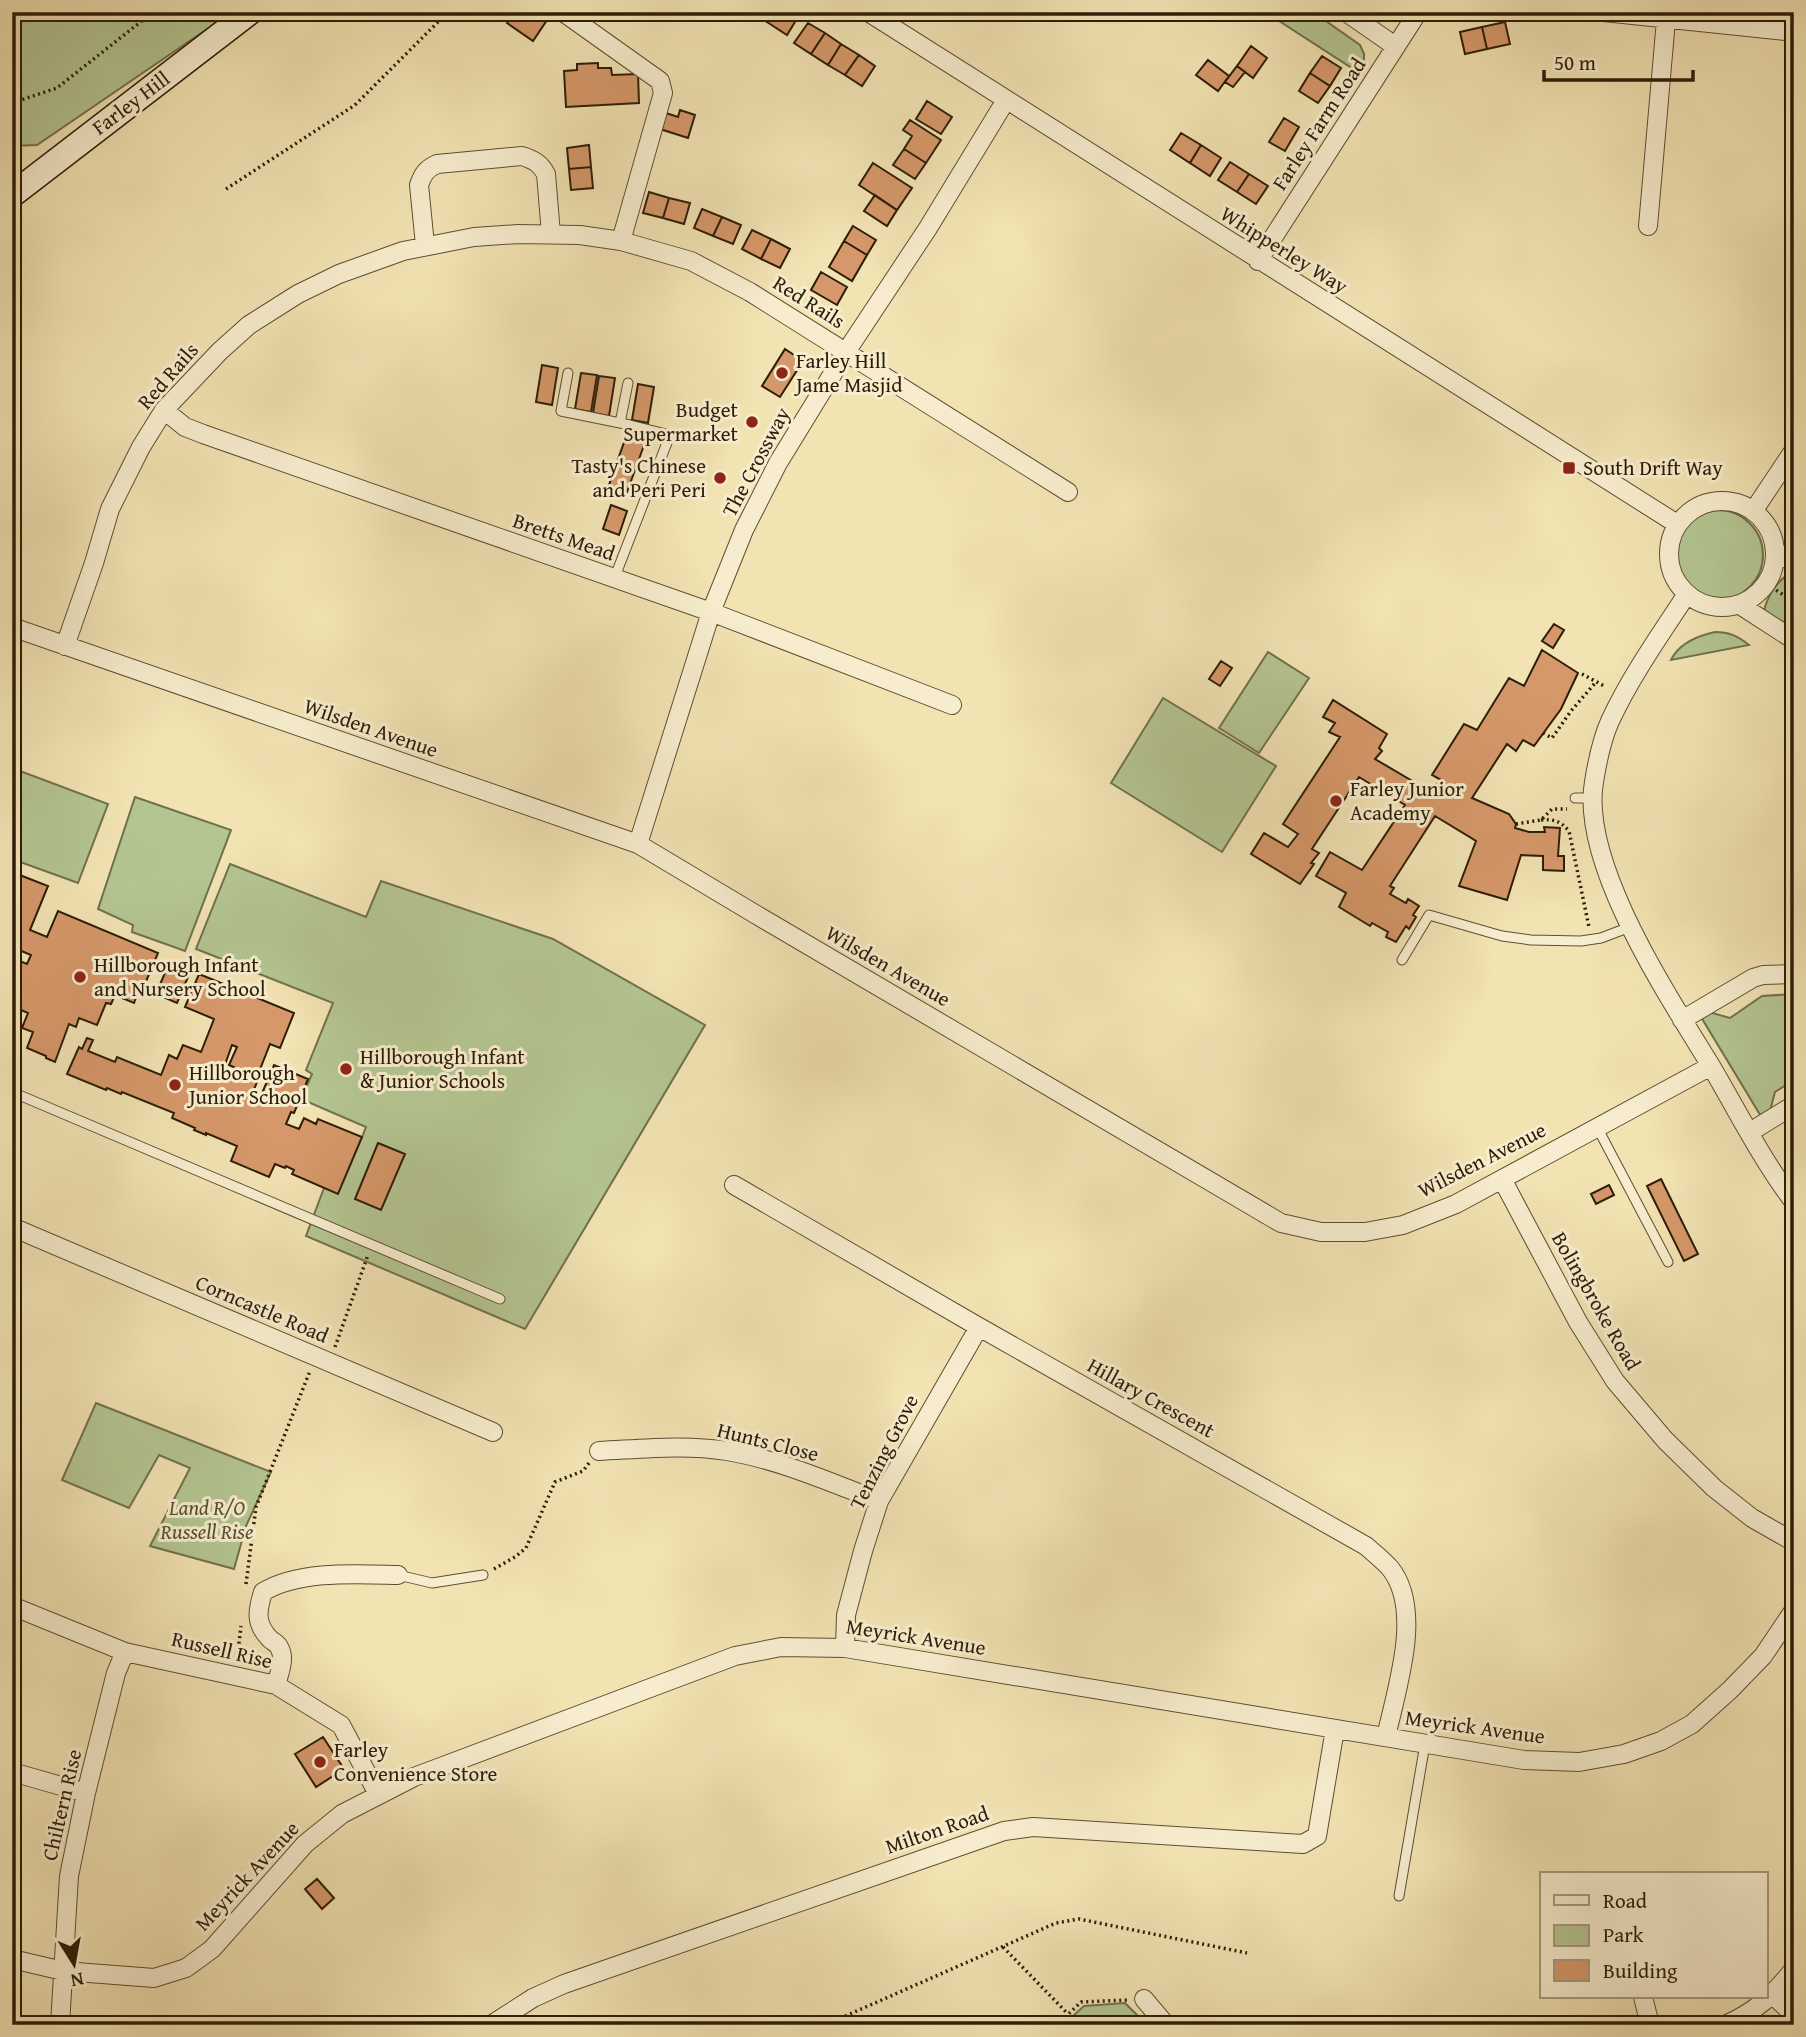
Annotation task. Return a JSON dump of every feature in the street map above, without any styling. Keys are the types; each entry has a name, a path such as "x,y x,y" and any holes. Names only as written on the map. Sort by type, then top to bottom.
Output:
{"main road":[{"name":"Farley Hill","path":"12,195 250,12"}],"street":[{"path":"563,12 660,81 663,93 621,241"},
{"name":"Whipperley Way","path":"868,12 1677,524"},
{"path":"1346,12 1395,47"},
{"name":"Farley Farm Road","path":"1258,261 1418,12"},
{"path":"1604,12 1666,20 1724,19 1794,32"},
{"path":"1648,226 1666,20"},
{"name":"The Crossway","path":"638,844 711,612 744,530 778,463 1006,100"},
{"path":"425,245 419,185 428,168 437,164 522,156 541,165 546,174 551,234"},
{"name":"Red Rails","path":"65,646 110,509 141,447 164,410 220,351 249,325 298,294 339,274 403,251 474,237 580,235 621,241 691,261 750,292 1068,492"},
{"name":"Bretts Mead","path":"164,410 185,427 202,434 711,612 952,705"},
{"path":"1754,510 1794,450"},
{"path":"1721,500 1739,503 1754,510 1773,536 1776,551 1774,568 1767,584 1755,596 1740,605 1726,607 1698,602 1686,594 1674,575 1668,553 1677,524 1689,511 1704,503 1721,500"},
{"path":"1776,551 1794,563"},
{"path":"1686,594 1609,723 1593,785 1599,850 1630,927 1682,1020 1794,1202"},
{"path":"1740,605 1794,640"},
{"name":"Wilsden Avenue","path":"12,627 638,844 1281,1223 1321,1232 1364,1232 1403,1225 1456,1203 1711,1066"},
{"path":"1682,1020 1753,978 1794,974"},
{"path":"1749,1132 1794,1105"},
{"name":"Bolingbroke Road","path":"1502,1179 1578,1322 1615,1381 1665,1440 1714,1488 1752,1518 1794,1542"},
{"name":"Hillary Crescent","path":"734,1185 1366,1546 1391,1569 1406,1605 1408,1633 1386,1737"},
{"name":"Corncastle Road","path":"12,1227 494,1432"},
{"name":"Tenzing Grove","path":"845,1648 846,1615 879,1501 979,1327"},
{"name":"Hunts Close","path":"599,1451 684,1447 727,1451 786,1466 879,1501"},
{"path":"276,1685 282,1662 280,1647 268,1637 260,1624 257,1608 263,1592 276,1584 338,1574 398,1575"},
{"name":"Russell Rise","path":"12,1606 125,1652 276,1685 341,1725 378,1794"},
{"name":"Meyrick Avenue","path":"12,1959 63,1971 154,1978 186,1968 212,1949 304,1844 342,1814 378,1794 426,1773 735,1656 781,1647 845,1648 1524,1760 1579,1762 1624,1754 1661,1741 1692,1724 1763,1656 1794,1610"},
{"name":"Chiltern Rise","path":"60,2025 69,1876 86,1793 116,1673 125,1652"},
{"name":"Milton Road","path":"491,2025 533,1998 564,1983 1004,1831 1033,1828 1303,1844 1317,1836 1335,1729"},
{"path":"12,1772 86,1793"},
{"path":"1725,2025 1755,2009 1773,1995 1794,1969"},
{"path":"1773,1995 1794,2015"},
{"path":"1643,1998 1650,2025"},
{"path":"1144,1999 1166,2025"}],"lane":[{"path":"568,373 561,411 670,435 614,579"},
{"path":"620,423 628,383"},
{"path":"1575,798 1593,804"},
{"path":"1402,960 1429,915 1502,936 1531,940 1601,938 1630,927"},
{"path":"12,1092 500,1299"},
{"path":"1597,1126 1668,1262"},
{"path":"398,1575 432,1583 483,1574"},
{"path":"1399,1896 1425,1744"}],"path":[{"path":"12,103 57,88 153,12"},
{"path":"226,189 355,105 448,12"},
{"path":"1767,584 1794,602"},
{"path":"1582,674 1623,697"},
{"path":"1543,733 1552,738 1596,682"},
{"path":"1541,820 1552,809 1593,804"},
{"path":"1516,824 1553,819 1569,831 1592,939"},
{"path":"246,1585 256,1507 372,1244"},
{"path":"483,1574 526,1548 555,1482 583,1471 599,1451"},
{"path":"234,1676 241,1624"},
{"path":"825,2025 1056,1923 1079,1919 1247,1953"},
{"path":"1003,1947 1069,2014"},
{"path":"1057,2025 1081,2002 1144,1999"}],"green space":[{"path":"12,12 232,12 37,145 12,146"},
{"path":"1277,12 1313,12 1360,45 1364,62 1358,72 1273,17"},
{"path":"1718,510 1735,513 1750,523 1760,538 1763,555 1760,572 1750,587 1735,597 1718,600 1701,597 1686,587 1676,572 1673,555 1676,538 1686,523 1701,513"},
{"path":"1794,573 1794,637 1764,612 1773,590"},
{"path":"1715,632 1733,635 1749,645 1671,660 1689,641"},
{"path":"1268,652 1309,678 1259,753 1219,728"},
{"path":"1163,698 1276,766 1222,852 1111,783"},
{"path":"12,768 108,804 78,883 12,859"},
{"path":"135,797 231,830 185,951 132,932 133,925 98,909"},
{"path":"230,864 366,917 381,881 553,939 705,1025 525,1329 306,1236 324,1188 362,1137 366,1127 301,1099 312,1074 306,1070 333,1003 196,949"},
{"path":"1794,994 1794,1080 1775,1092 1769,1115 1762,1118 1701,1017 1709,1012 1730,1018 1762,996"},
{"name":"Land R/O Russell Rise","path":"96,1403 271,1472 246,1526 234,1569 150,1546 190,1468 159,1455 129,1508 62,1480"},
{"path":"1125,2003 1147,2025 1063,2025 1084,2006"}],"building":[{"path":"514,12 542,12 549,17 533,41 507,23"},
{"path":"752,12 772,12 767,22"},
{"path":"772,12 791,12 798,17 787,35 767,22"},
{"path":"1505,22 1510,44 1487,49 1482,27"},
{"path":"808,23 825,33 811,54 794,43"},
{"path":"1482,27 1487,49 1465,54 1460,32"},
{"path":"825,33 841,44 828,65 811,54"},
{"path":"841,44 859,55 845,75 828,65"},
{"path":"1251,46 1267,58 1253,78 1237,66"},
{"path":"859,55 875,66 862,86 845,75"},
{"path":"1322,56 1341,68 1330,86 1310,73"},
{"path":"1208,60 1229,76 1218,91 1196,75"},
{"path":"598,63 598,68 611,68 612,75 638,74 639,103 566,107 564,71 577,70 577,64"},
{"path":"1237,66 1245,72 1233,87 1225,82"},
{"path":"1310,73 1330,86 1318,103 1299,91"},
{"path":"927,101 952,117 941,134 916,119"},
{"path":"680,110 695,115 688,138 660,129 666,113 678,117"},
{"path":"1284,118 1299,127 1285,151 1269,142"},
{"path":"910,120 941,140 926,163 904,149 912,136 903,130"},
{"path":"1181,133 1201,145 1190,163 1170,150"},
{"path":"589,145 591,167 569,169 567,148"},
{"path":"1201,145 1221,158 1210,176 1190,163"},
{"path":"904,149 926,163 915,179 893,165"},
{"path":"1230,162 1249,174 1237,192 1218,180"},
{"path":"873,163 912,188 897,210 859,185"},
{"path":"591,167 593,188 571,190 569,169"},
{"path":"1249,174 1268,186 1256,204 1237,192"},
{"path":"649,192 669,198 663,218 643,213"},
{"path":"875,195 897,210 887,226 864,211"},
{"path":"669,198 690,203 684,224 663,218"},
{"path":"702,209 722,217 713,236 694,228"},
{"path":"722,217 741,225 733,244 713,236"},
{"path":"853,226 876,240 867,255 844,241"},
{"path":"752,230 771,239 761,259 742,249"},
{"path":"771,239 790,249 780,268 761,259"},
{"path":"844,241 867,255 852,281 829,267"},
{"path":"821,272 847,287 837,305 811,290"},
{"name":"Farley Hill Jame Masjid","path":"785,349 803,361 780,397 762,386"},
{"path":"542,365 558,368 552,405 536,402"},
{"path":"581,373 597,375 591,412 575,409"},
{"path":"599,376 615,378 609,416 593,413"},
{"path":"638,384 654,387 648,423 632,420"},
{"path":"628,431 647,437 627,492 609,485"},
{"path":"611,505 627,511 619,535 603,529"},
{"path":"1554,624 1564,630 1553,648 1542,641"},
{"path":"1542,650 1578,673 1561,709 1534,746 1523,740 1516,751 1507,744 1472,798 1509,814 1516,824 1515,828 1529,832 1545,832 1544,827 1560,828 1558,856 1564,856 1564,871 1543,870 1543,856 1521,855 1507,900 1459,886 1476,841 1435,816 1390,886 1394,888 1390,894 1406,903 1408,899 1419,906 1409,929 1406,926 1396,942 1386,937 1388,932 1372,923 1370,926 1339,907 1346,893 1316,876 1330,852 1362,870 1405,805 1359,777 1312,849 1319,853 1300,884 1251,854 1264,833 1288,847 1298,834 1283,824 1340,737 1329,732 1335,723 1323,717 1333,700 1387,734 1379,748 1382,751 1375,759 1431,792 1436,784 1440,786 1443,781 1432,775 1464,724 1477,730 1509,678 1524,686"},
{"path":"1221,661 1232,668 1220,686 1209,679"},
{"name":"Hillborough Infant and Nursery School","path":"12,872 48,886 30,930 47,937 58,911 158,953 134,1003 115,995 111,1004 106,1003 97,1025 79,1018 76,1027 69,1024 55,1062 27,1048 33,1032 22,1028 28,1013 12,1006 12,958 27,964 31,955 12,947"},
{"path":"167,968 188,977 177,1003 156,994"},
{"name":"Hillborough Junior School","path":"199,974 294,1013 280,1048 270,1044 253,1081 257,1082 253,1092 260,1098 274,1065 308,1079 294,1113 291,1112 286,1124 299,1129 304,1118 316,1124 318,1119 362,1137 338,1194 292,1174 294,1170 286,1166 285,1168 275,1164 269,1177 231,1161 237,1146 194,1130 195,1128 172,1118 174,1113 67,1074 79,1047 82,1049 87,1038 93,1040 88,1051 115,1062 117,1057 161,1075 169,1055 177,1059 183,1045 201,1052 214,1019 185,1007","holes":["232,1045 237,1047 229,1065 238,1069 236,1073 226,1069 224,1074 222,1073"]},
{"path":"378,1143 405,1154 381,1210 355,1199"},
{"path":"1661,1179 1698,1254 1684,1261 1647,1186"},
{"path":"1609,1185 1614,1195 1596,1204 1591,1194"},
{"name":"Farley Convenience Store","path":"323,1737 344,1769 316,1787 295,1754"},
{"path":"317,1879 334,1898 322,1909 305,1889"}],"place":[{"name":"Farley Hill Jame Masjid","path":"782,373"},
{"name":"Budget Supermarket","path":"752,422"},
{"name":"South Drift Way","path":"1569,468"},
{"name":"Tasty's Chinese and Peri Peri","path":"720,478"},
{"name":"Farley Junior Academy","path":"1336,801"},
{"name":"Hillborough Infant and Nursery School","path":"80,977"},
{"name":"Hillborough Infant & Junior Schools","path":"346,1069"},
{"name":"Hillborough Junior School","path":"175,1085"},
{"name":"Farley Convenience Store","path":"320,1762"}]}
